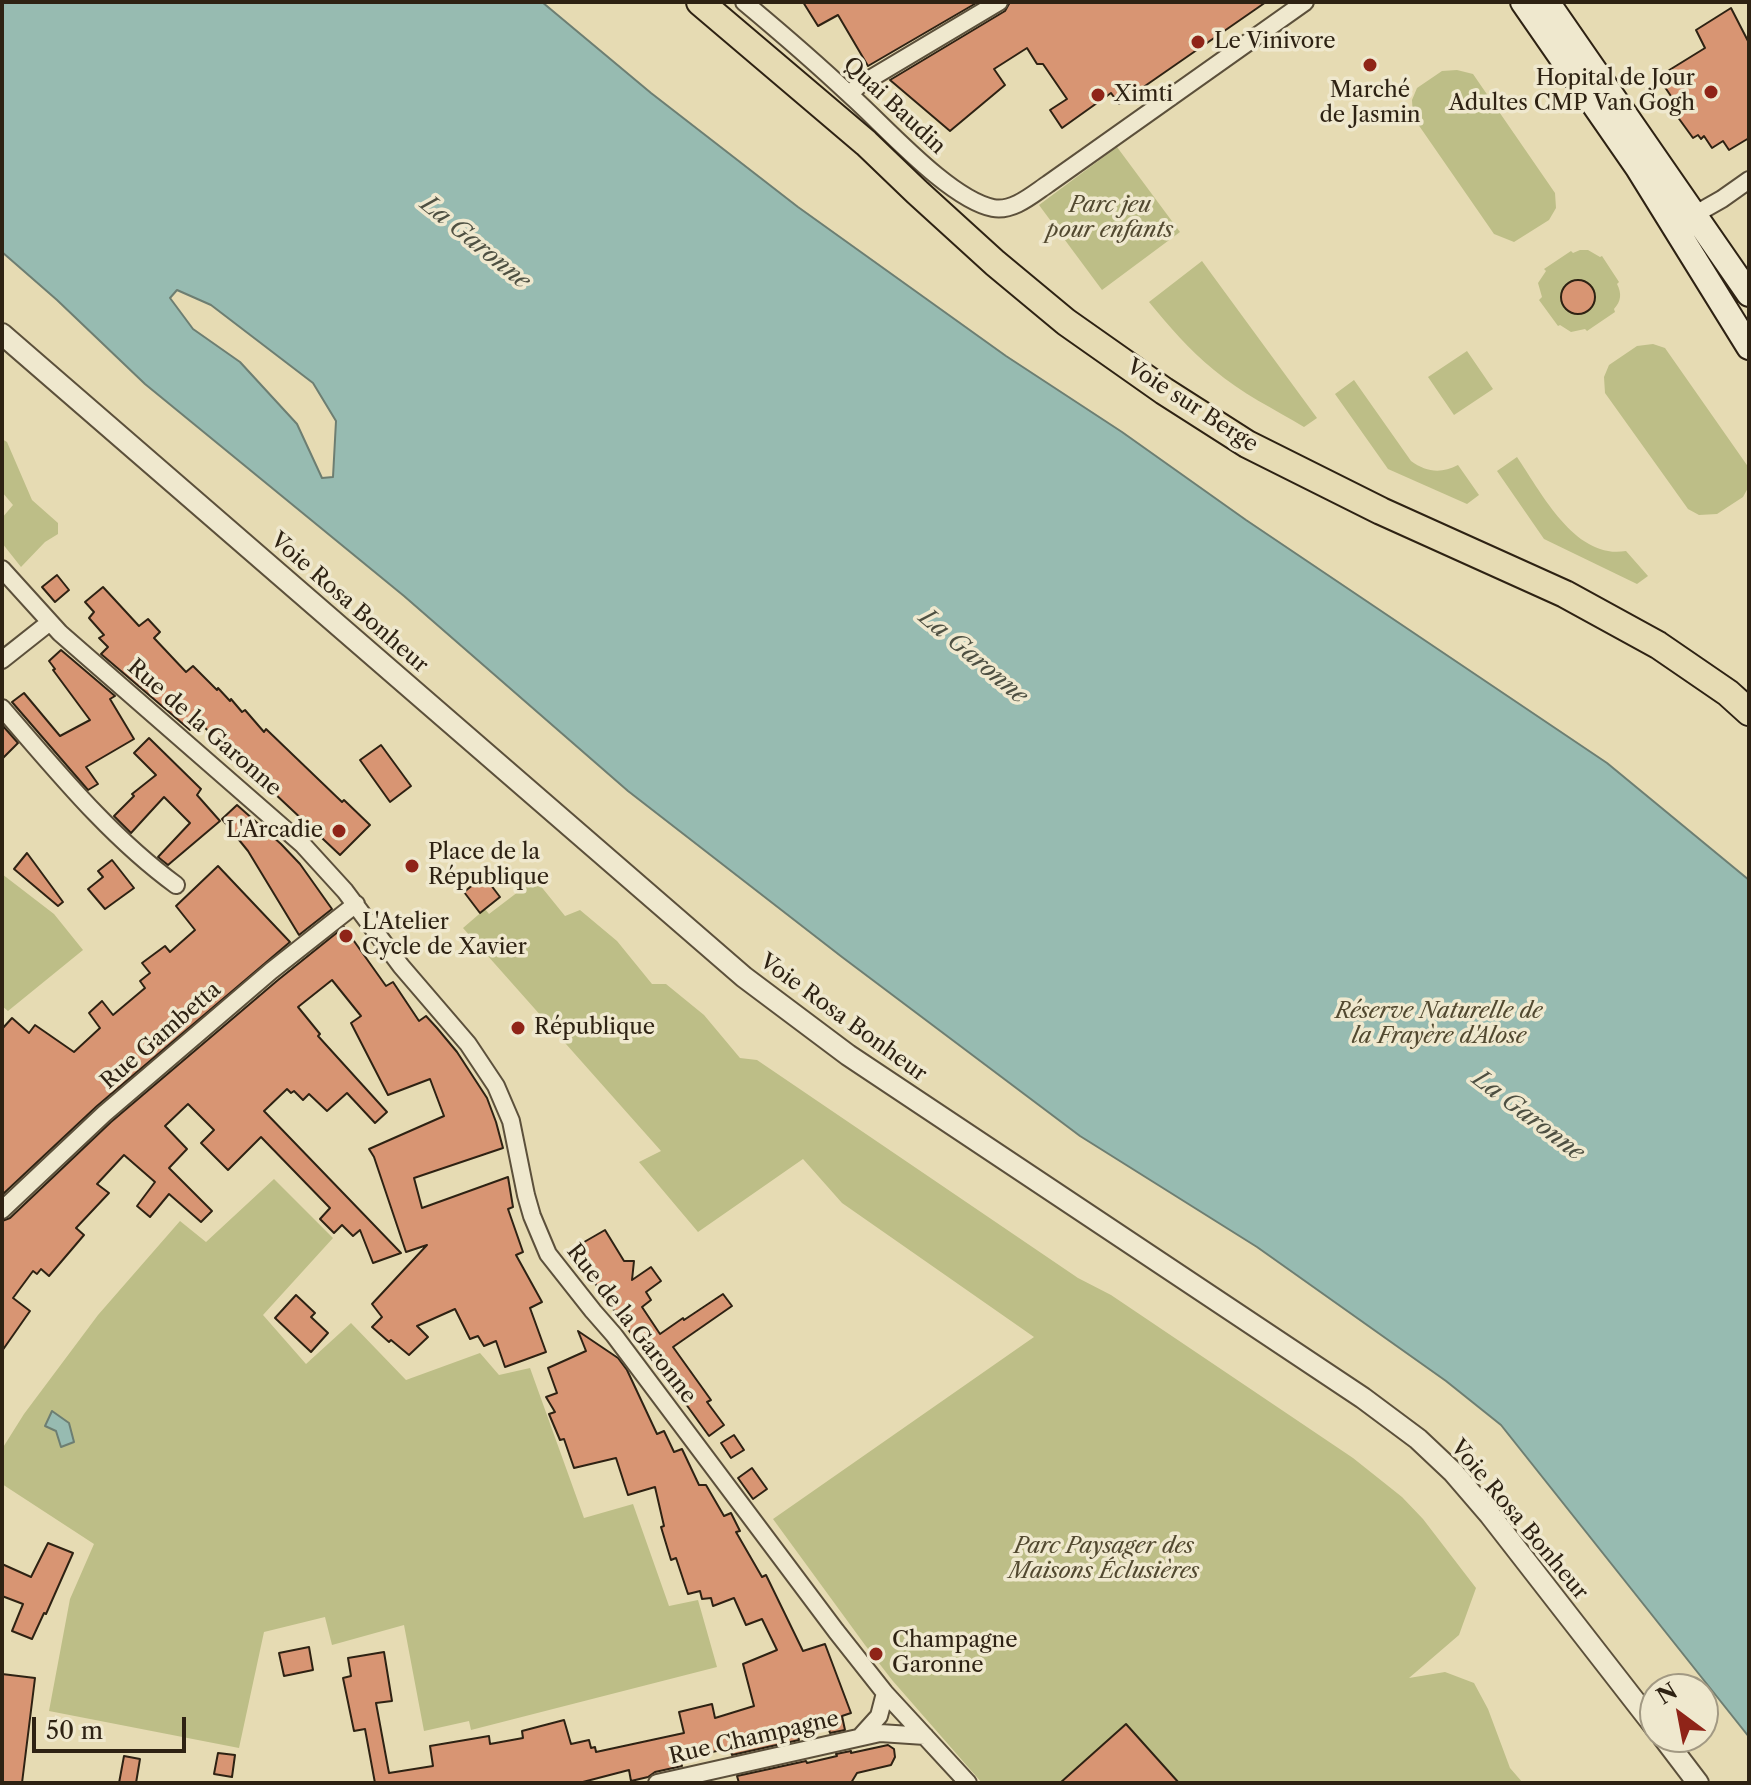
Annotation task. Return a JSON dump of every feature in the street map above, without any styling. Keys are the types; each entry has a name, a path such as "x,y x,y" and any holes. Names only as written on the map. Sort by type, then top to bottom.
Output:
{"main road":[{"name":"Voie sur Berge","path":"700,2 866,143 995,263 1066,322 1164,391 1247,444 1381,511 1565,594 1646,638 1728,693 1749,712"},
{"path":"1523,2 1638,168 1749,294"},
{"path":"1547,2 1684,220 1749,347"}],"street":[{"name":"Quai Baudin","path":"745,2 955,190 993,208 1010,207 1027,197 1305,2"},
{"path":"850,94 858,86 999,2"},
{"path":"1684,220 1749,180"},
{"name":"Voie Rosa Bonheur","path":"2,334 744,977 848,1055 1363,1398 1418,1439 1453,1472 1490,1515 1639,1706"},
{"name":"Rue de la Garonne","path":"2,569 50,622 303,845 356,904 401,966 468,1044 496,1086 511,1121 526,1195 548,1254 614,1335 885,1693 968,1783"},
{"path":"2,660 50,622"},
{"path":"2,708 80,799 176,885"},
{"name":"Rue Gambetta","path":"2,1210 104,1114 271,971 356,904"},
{"name":"Rue Champagne","path":"860,1737 879,1716 885,1693"},
{"name":"Rue Champagne","path":"657,1783 880,1733 925,1736"},
{"path":"1675,1753 1698,1783"}],"green space":[{"path":"1457,70 1473,74 1555,193 1556,208 1549,220 1514,242 1494,234 1413,117 1412,100 1417,88 1442,71"},
{"name":"Parc jeu pour enfants","path":"1117,147 1180,232 1102,290 1039,205"},
{"path":"1580,250 1602,256 1619,282 1620,297 1615,312 1587,331 1571,332 1558,326 1539,300 1542,297 1538,283 1546,271 1544,269 1571,251"},
{"path":"1202,261 1317,418 1304,427 1214,370 1149,302"},
{"path":"1653,344 1665,348 1749,468 1749,486 1743,497 1717,514 1699,515 1688,509 1605,393 1604,377 1609,365 1637,346"},
{"path":"1467,351 1493,389 1454,415 1428,377"},
{"path":"1354,380 1411,461 1422,468 1434,470 1446,470 1458,465 1479,495 1467,504 1388,469 1335,394"},
{"path":"2,439 7,442 32,500 58,523 58,534 45,542 21,567 2,543 2,518 13,505 2,492"},
{"path":"1517,457 1561,520 1575,534 1591,545 1608,551 1626,551 1648,576 1637,584 1544,539 1497,471"},
{"path":"2,874 54,914 83,950 8,1011 2,1006"},
{"name":"Parc Paysager des Maisons Éclusières","path":"535,879 565,916 580,910 617,941 652,984 666,984 704,1015 740,1058 757,1060 1078,1278 1111,1295 1353,1458 1402,1497 1423,1519 1476,1588 1459,1635 1409,1678 1445,1672 1474,1683 1488,1709 1510,1768 1523,1783 982,1783 892,1680 773,1519 1034,1337 842,1203 803,1159 698,1232 639,1162 661,1151 463,928 485,909 489,914"},
{"path":"274,1179 333,1238 263,1315 306,1364 351,1323 406,1380 480,1353 499,1375 530,1368 584,1518 633,1504 669,1606 698,1600 717,1667 471,1730 469,1721 424,1731 404,1625 332,1645 325,1617 264,1632 239,1748 49,1711 70,1599 94,1544 2,1484 2,1449 24,1414 98,1315 180,1221 206,1242"}],"water":[{"name":"Réserve Naturelle de la Frayère d'Alose","path":"2,2 542,2 651,93 798,207 1006,356 1607,763 1749,880 1749,1737 1719,1699 1719,1673 1698,1673 1501,1425 1446,1381 1257,1247 1080,1136 628,791 404,596 145,384 2,252","holes":["177,290 211,305 313,383 336,421 333,477 322,478 297,424 240,362 193,329 170,298"]},
{"path":"52,1411 69,1423 74,1442 61,1447 56,1431 45,1426"}],"building":[{"path":"803,2 978,2 868,66 838,15 818,26"},
{"path":"1010,2 1266,2 1119,104 1111,93 1062,128 1050,110 1067,99 1043,64 1037,64 1027,48 994,69 1005,85 950,131 890,80 1005,11"},
{"name":"Hopital de Jour Adultes CMP Van Gogh","path":"1731,8 1749,43 1749,138 1729,150 1723,141 1712,148 1704,136 1701,139 1698,135 1693,138 1669,105 1675,102 1658,77 1705,48 1696,30"},
{"path":"1578,280 1590,285 1595,297 1590,309 1578,314 1566,309 1561,297 1566,285"},
{"path":"57,575 69,590 55,602 42,587"},
{"path":"103,587 139,626 148,619 160,632 154,638 186,672 193,666 370,825 340,855 199,722 190,730 101,654 108,647 99,638 104,635 89,618 94,612 85,602"},
{"path":"61,650 115,696 110,699 134,739 86,767 98,784 88,790 12,702 24,693 60,736 90,720 49,661"},
{"path":"2,728 18,743 2,759"},
{"path":"149,738 201,789 197,795 220,821 168,865 158,857 190,823 164,797 131,833 114,816 134,796 132,794 156,775 134,753"},
{"path":"381,745 411,786 390,802 360,760"},
{"path":"237,805 300,864 332,909 299,935 248,851 222,819"},
{"path":"27,853 63,902 58,906 14,869"},
{"path":"112,860 134,888 105,909 88,889 103,877 98,871"},
{"path":"218,866 290,942 97,1106 2,1195 2,1029 12,1018 29,1033 35,1025 74,1052 100,1028 89,1013 102,1001 113,1015 145,988 140,981 150,973 142,963 165,946 170,952 195,930 176,906"},
{"path":"484,876 500,897 480,913 464,892"},
{"path":"344,927 386,986 393,982 419,1021 426,1016 437,1028 487,1098 503,1148 414,1178 422,1208 508,1177 513,1207 508,1209 523,1252 516,1255 542,1302 530,1308 546,1352 505,1367 496,1341 484,1346 478,1336 470,1339 455,1309 417,1326 428,1337 409,1355 372,1327 382,1317 372,1304 427,1245 406,1252 369,1149 444,1116 430,1079 388,1095 351,1023 361,1016 332,980 298,1007 320,1034 318,1036 387,1112 375,1123 347,1093 327,1111 309,1094 303,1100 287,1089 264,1111 401,1253 373,1263 360,1230 353,1236 342,1225 334,1233 320,1219 330,1208 261,1137 228,1170 201,1143 214,1130 188,1104 165,1126 187,1149 169,1168 212,1211 201,1222 169,1194 150,1217 137,1206 155,1182 124,1155 97,1184 109,1193 76,1228 84,1235 49,1276 41,1269 37,1274 33,1271 13,1298 30,1311 2,1351 2,1221 10,1218 111,1122"},
{"path":"605,1230 624,1261 634,1261 632,1280 651,1267 661,1281 646,1292 651,1300 642,1307 660,1334 723,1294 732,1306 673,1347 711,1400 707,1402 724,1425 709,1436 572,1249"},
{"path":"296,1295 315,1313 311,1317 328,1333 311,1352 275,1318"},
{"path":"578,1331 618,1358 627,1370 657,1434 664,1431 674,1452 682,1449 699,1485 706,1485 724,1516 731,1513 740,1531 736,1532 762,1577 766,1575 803,1651 825,1644 851,1713 842,1716 845,1730 830,1733 826,1720 796,1729 799,1740 732,1755 730,1748 681,1759 682,1766 631,1781 629,1770 579,1783 375,1783 365,1729 354,1731 343,1678 351,1676 348,1658 384,1652 392,1701 376,1703 389,1773 433,1766 430,1746 489,1736 490,1744 523,1738 522,1731 564,1720 571,1744 589,1740 596,1752 684,1733 679,1712 712,1704 715,1718 754,1706 743,1664 777,1650 762,1619 746,1625 734,1598 713,1606 711,1598 702,1599 700,1591 688,1594 676,1558 671,1560 661,1527 664,1526 655,1487 628,1495 616,1458 574,1468 564,1439 560,1440 549,1414 555,1412 546,1397 557,1393 548,1368 586,1351"},
{"path":"734,1435 744,1450 731,1458 721,1443"},
{"path":"752,1468 767,1489 753,1499 738,1478"},
{"path":"48,1543 73,1553 32,1639 12,1631 23,1604 2,1596 2,1564 31,1577"},
{"path":"309,1647 313,1670 284,1676 279,1653"},
{"path":"2,1674 35,1678 22,1783 2,1783"},
{"path":"1126,1724 1179,1783 1060,1783"},
{"path":"888,1745 894,1749 895,1757 891,1765 857,1773 851,1783 739,1783 737,1776 807,1763 836,1754"},
{"path":"218,1753 235,1755 232,1777 214,1774"},
{"path":"124,1756 140,1759 136,1783 119,1783"}],"place":[{"name":"Le Vinivore","path":"1198,42"},
{"name":"Marché de Jasmin","path":"1370,65"},
{"name":"Hopital de Jour Adultes CMP Van Gogh","path":"1711,92"},
{"name":"Ximti","path":"1098,95"},
{"name":"L'Arcadie","path":"339,831"},
{"name":"Place de la République","path":"412,866"},
{"name":"L'Atelier Cycle de Xavier","path":"346,936"},
{"name":"République","path":"518,1028"},
{"name":"Champagne Garonne","path":"876,1654"}],"water label":[{"name":"La Garonne","path":"475,243"},
{"name":"La Garonne","path":"973,657"},
{"name":"La Garonne","path":"1528,1116"}]}
